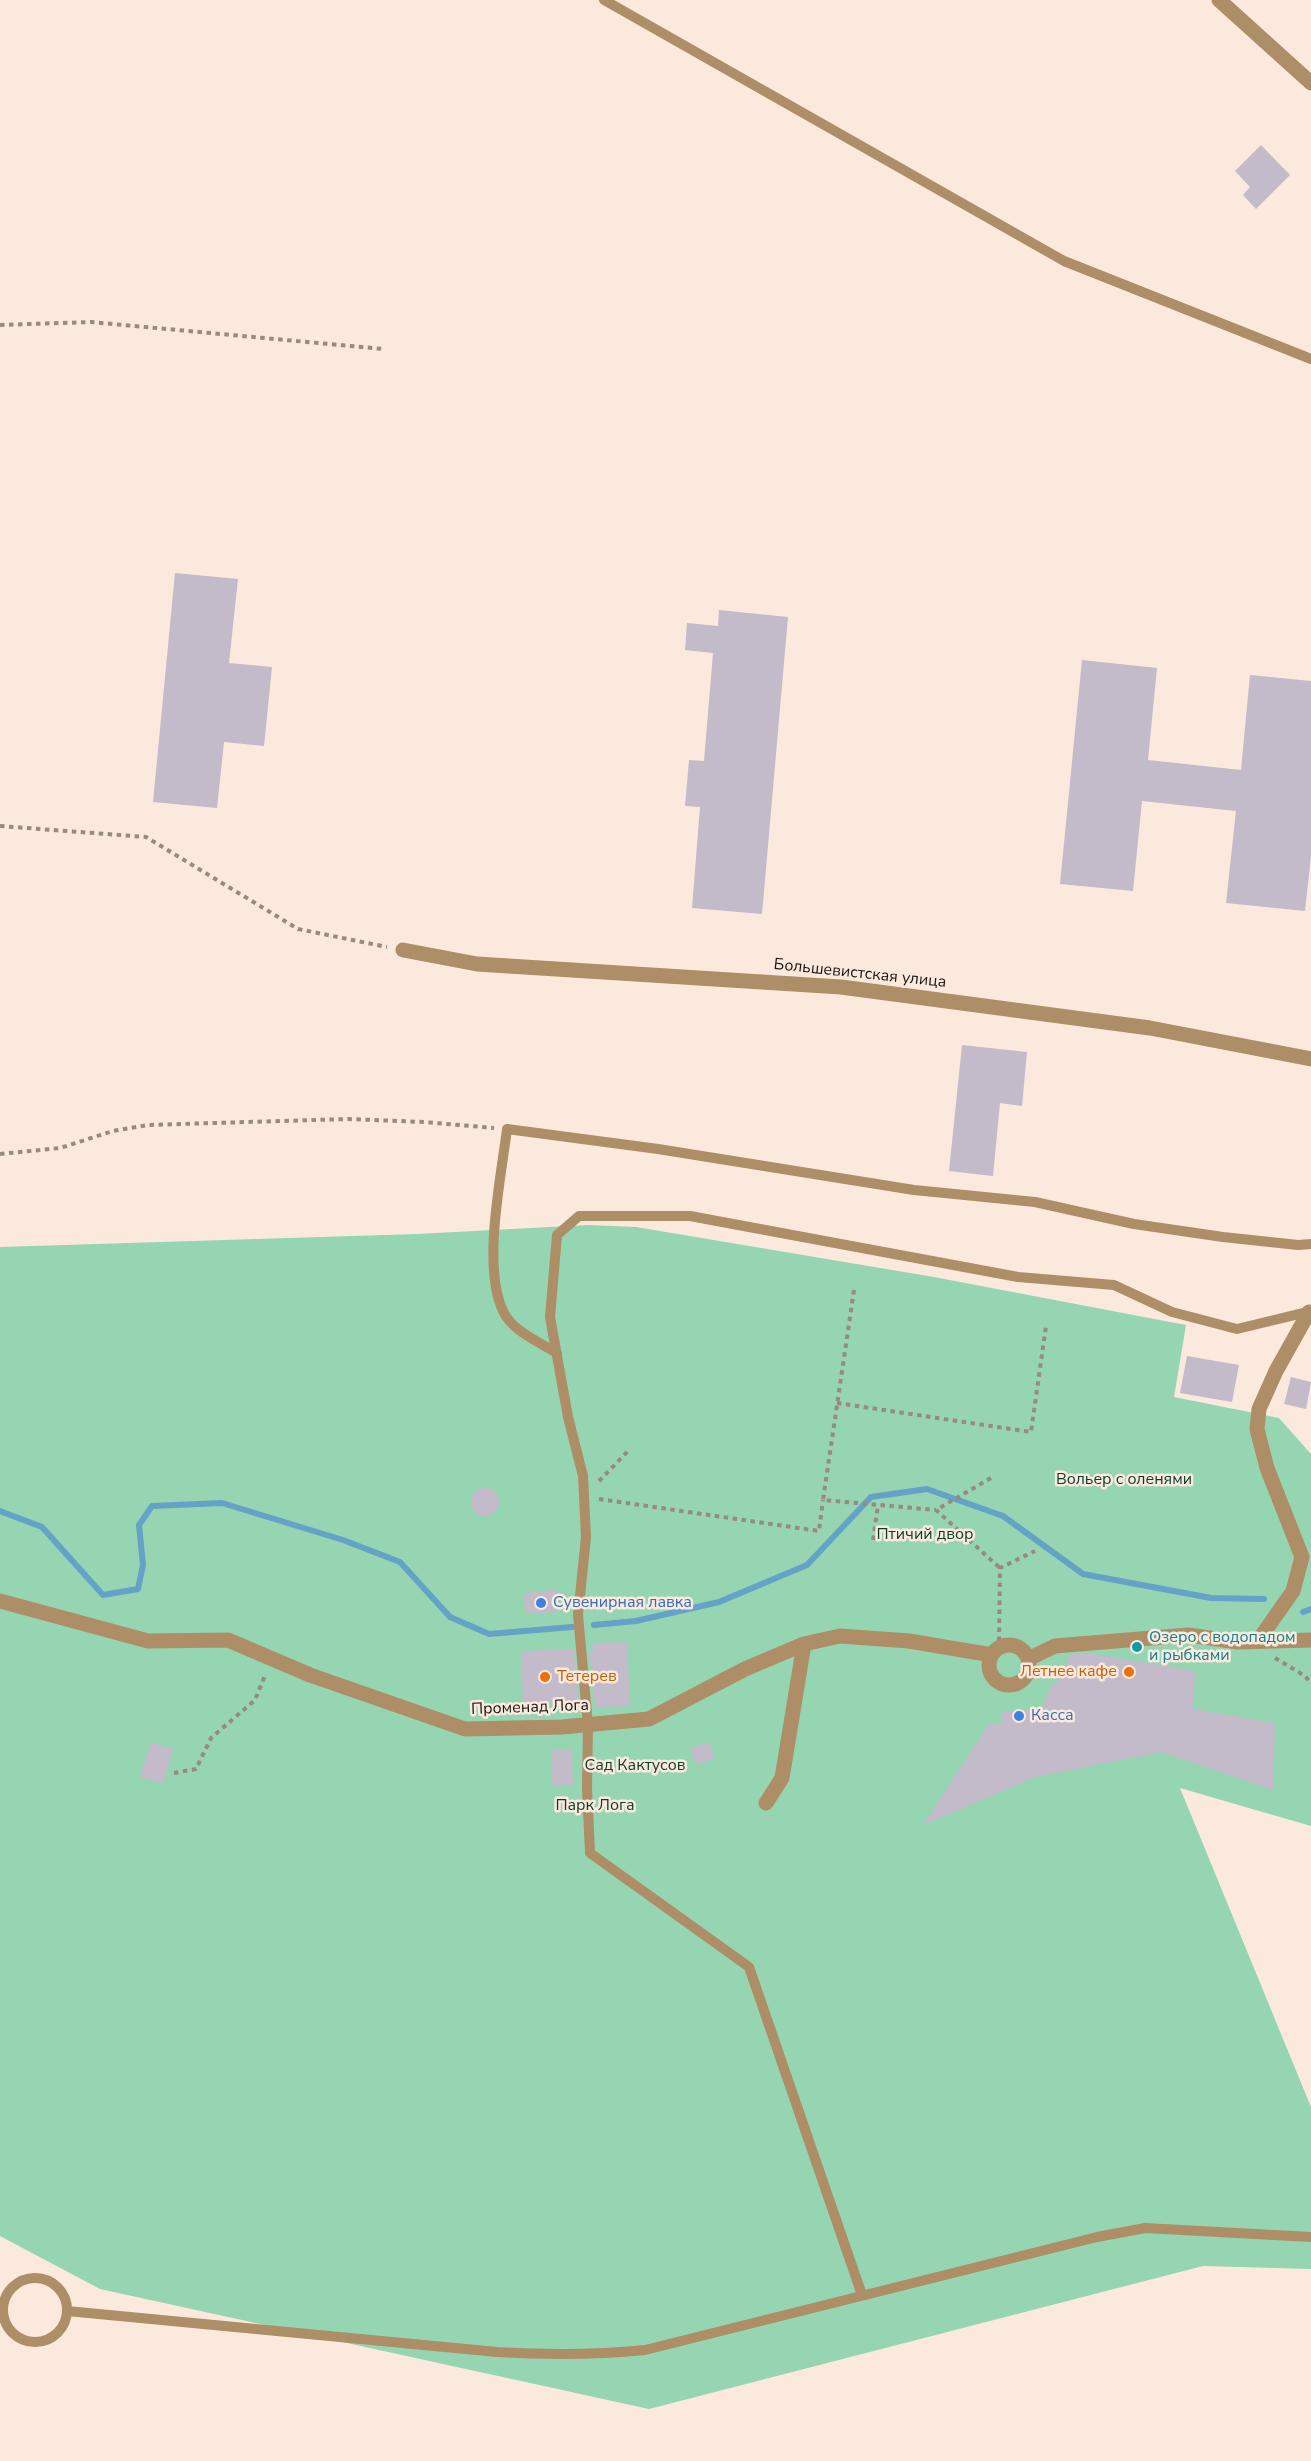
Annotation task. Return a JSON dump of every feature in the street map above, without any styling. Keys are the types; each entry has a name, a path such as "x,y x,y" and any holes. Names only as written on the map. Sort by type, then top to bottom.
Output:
{"street":[{"path":"1219,0 1311,83"},
{"name":"Большевистская улица","path":"403,950 477,964 842,987 1150,1028 1311,1059"},
{"path":"1258,1641 1293,1591 1302,1557 1267,1468 1257,1429 1259,1409 1276,1371 1310,1312"},
{"name":"Променад Лога","path":"0,1600 148,1641 228,1640 310,1675 465,1729 588,1725 649,1719 745,1669 804,1644 840,1636 996,1651"},
{"path":"1028,1659 1055,1646 1188,1635 1238,1642 1311,1640"},
{"path":"765,1803 782,1778 804,1644"},
{"path":"1006,1645 1019,1648 1028,1659 1028,1672 1020,1683 1008,1686 1001,1684 992,1676 989,1664 996,1651 1006,1645"}],"lane":[{"path":"604,0 1064,261 1311,359"},
{"path":"557,1353 518,1330 503,1312 494,1273 495,1219 507,1129 658,1149 914,1190 1035,1202 1134,1224 1223,1237 1298,1245 1311,1244"},
{"path":"862,2295 749,1967 590,1853 587,1788 588,1725 578,1615 586,1537 583,1476 568,1417 550,1317 557,1235 579,1216 690,1216 1018,1277 1114,1285 1172,1312 1237,1329 1310,1312"},
{"path":"67,2311 485,2351 568,2356 645,2350 1097,2237 1145,2228 1311,2237"},
{"path":"31,2278 52,2283 60,2291 67,2311 60,2330 53,2337 44,2341 24,2340 8,2328 2,2319 6,2298 12,2288 31,2278"}],"path":[{"path":"0,325 92,322 383,349"},
{"path":"0,826 146,837 298,929 403,950"},
{"path":"0,1154 60,1148 113,1131 148,1125 348,1119 507,1129"},
{"path":"584,1496 819,1531 854,1290"},
{"path":"837,1403 1032,1432 1046,1326"},
{"path":"584,1496 630,1449"},
{"path":"823,1500 936,1510 991,1478"},
{"path":"873,1540 878,1505"},
{"path":"936,1510 1000,1568"},
{"path":"1000,1568 1035,1551"},
{"path":"996,1651 1000,1568"},
{"path":"1258,1641 1265,1652 1305,1676 1311,1683"},
{"path":"174,1773 196,1769 212,1738 255,1700 272,1659"}],"green space":[{"name":"Парк Лога","path":"588,1225 636,1227 934,1277 1186,1325 1174,1397 1279,1418 1311,1454 1311,1826 1180,1788 1311,2107 1311,2269 1203,2266 649,2409 100,2289 0,2236 0,1247 417,1234"}],"building":[{"path":"1261,145 1290,175 1256,209 1243,195 1250,187 1235,171"},
{"path":"175,573 238,579 229,663 272,667 264,746 224,742 217,808 153,802"},
{"path":"719,610 788,617 762,914 692,908 700,807 685,806 689,760 704,761 713,653 685,650 687,623 718,626"},
{"path":"1082,660 1157,668 1148,760 1241,770 1250,675 1311,681 1311,856 1305,911 1226,903 1236,811 1142,801 1133,891 1060,884"},
{"path":"962,1045 1027,1052 1022,1106 1000,1103 993,1176 949,1171"},
{"path":"1187,1356 1239,1365 1232,1402 1180,1393"},
{"path":"1291,1377 1311,1382 1306,1409 1284,1404"},
{"path":"485,1488 495,1492 499,1502 495,1512 485,1516 475,1512 471,1502 475,1492"},
{"name":"Сувенирная лавка","path":"558,1589 558,1612 525,1614 524,1593"},
{"path":"627,1642 630,1706 595,1707 589,1649 593,1649 592,1643"},
{"name":"Тетерев","path":"574,1649 578,1703 523,1705 521,1651"},
{"path":"1087,1653 1195,1671 1193,1709 1275,1723 1273,1790 1162,1752 1036,1777 923,1825 989,1724 1002,1724 1002,1712 1042,1709 1051,1684 1055,1685 1071,1654"},
{"path":"151,1742 173,1749 163,1784 140,1777"},
{"path":"709,1742 715,1758 696,1765 690,1748"},
{"path":"551,1749 572,1749 573,1785 551,1785"}],"waterway":[{"path":"594,1625 636,1621 719,1602 807,1565 871,1497 927,1489 1003,1516 1083,1574 1211,1598 1264,1599"},
{"path":"0,1511 42,1527 103,1595 138,1589 143,1565 139,1525 152,1506 222,1503 343,1540 400,1562 450,1617 489,1634 572,1627"},
{"path":"1303,1612 1311,1609"}],"place":[{"name":"Сувенирная лавка","path":"541,1603"},
{"name":"Озеро с водопадом и рыбками","path":"1137,1647"},
{"name":"Летнее кафе","path":"1129,1672"},
{"name":"Тетерев","path":"545,1677"},
{"name":"Касса","path":"1019,1716"}],"park label":[{"name":"Вольер с оленями","path":"1124,1480"},
{"name":"Птичий двор","path":"925,1535"},
{"name":"Сад Кактусов","path":"635,1766"}]}
